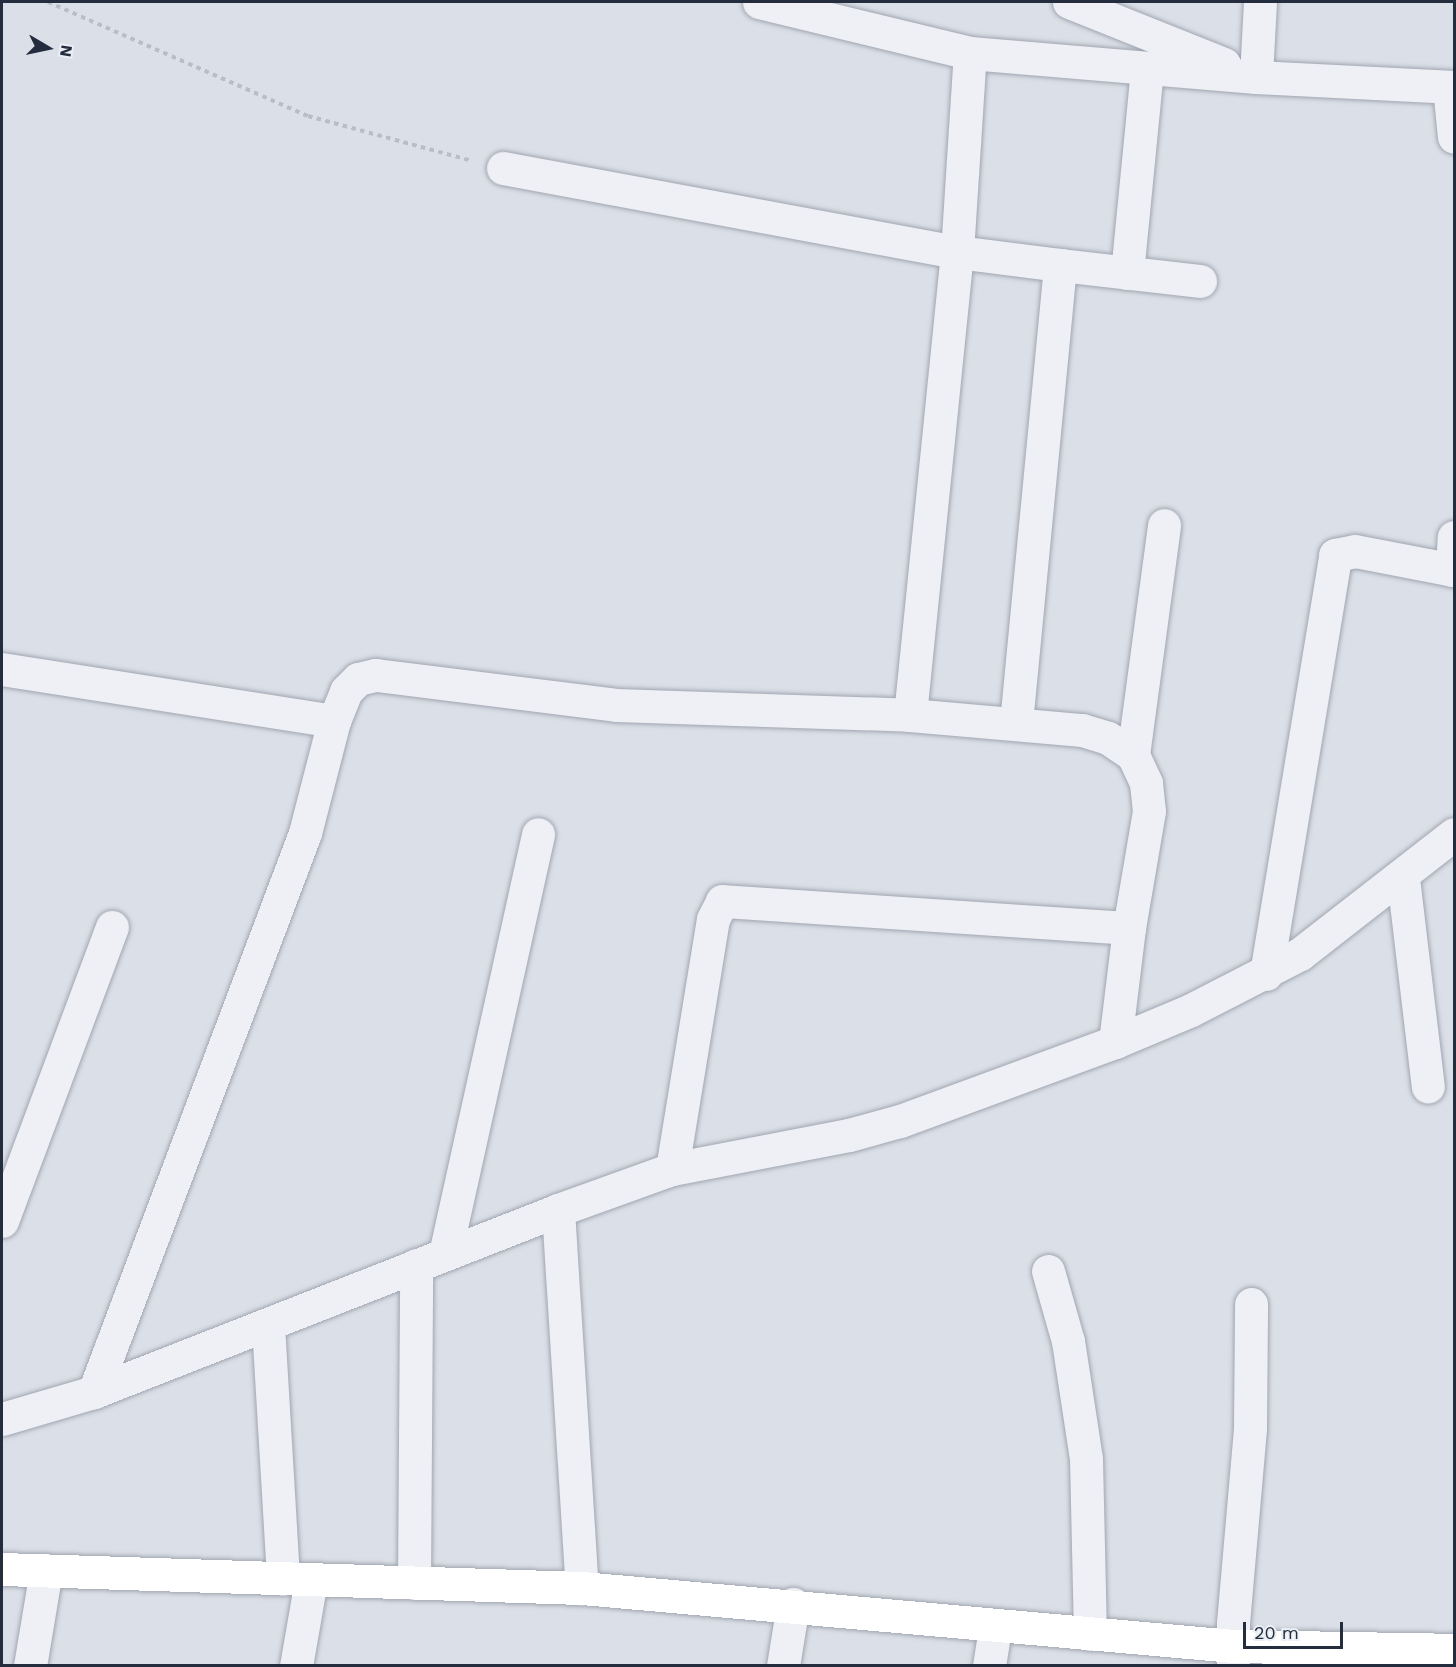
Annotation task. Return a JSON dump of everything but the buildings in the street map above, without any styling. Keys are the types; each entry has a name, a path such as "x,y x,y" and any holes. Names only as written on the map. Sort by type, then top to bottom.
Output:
{"main road":[{"path":"2,1569 582,1588 793,1605 995,1627 1090,1634 1233,1656 1455,1650"}],"street":[{"path":"759,2 970,53 1256,77 1452,87 1455,137"},
{"path":"1069,2 1256,77"},
{"path":"1256,77 1260,2"},
{"path":"910,715 957,252 970,53"},
{"path":"1127,273 1147,68"},
{"path":"503,168 957,252 1200,281"},
{"path":"1016,723 1060,265"},
{"path":"1133,756 1164,525"},
{"path":"1266,974 1335,555 1355,551 1453,570 1455,537"},
{"path":"2,669 334,721"},
{"path":"94,1392 305,833 334,721 346,691 358,679 376,675 616,705 910,715 1016,723 1082,730 1108,738 1133,756 1146,783 1149,811 1129,927 1115,1042"},
{"path":"414,1583 430,1259 538,834"},
{"path":"2,1419 94,1392 430,1259 672,1169 849,1135 900,1121 1115,1042 1266,974 1300,954 1403,878 1455,834"},
{"path":"1403,878 1428,1087"},
{"path":"672,1169 713,919 722,901 1129,927"},
{"path":"2,1221 112,927"},
{"path":"558,1210 582,1588"},
{"path":"1048,1271 1068,1341 1086,1459 1090,1634"},
{"path":"1233,1656 1250,1428 1251,1304"},
{"path":"268,1325 297,1580 296,1665"},
{"path":"30,1665 46,1570"},
{"path":"783,1665 793,1605"},
{"path":"989,1665 995,1627"}],"path":[{"path":"48,2 308,116 361,134 503,168"}]}
